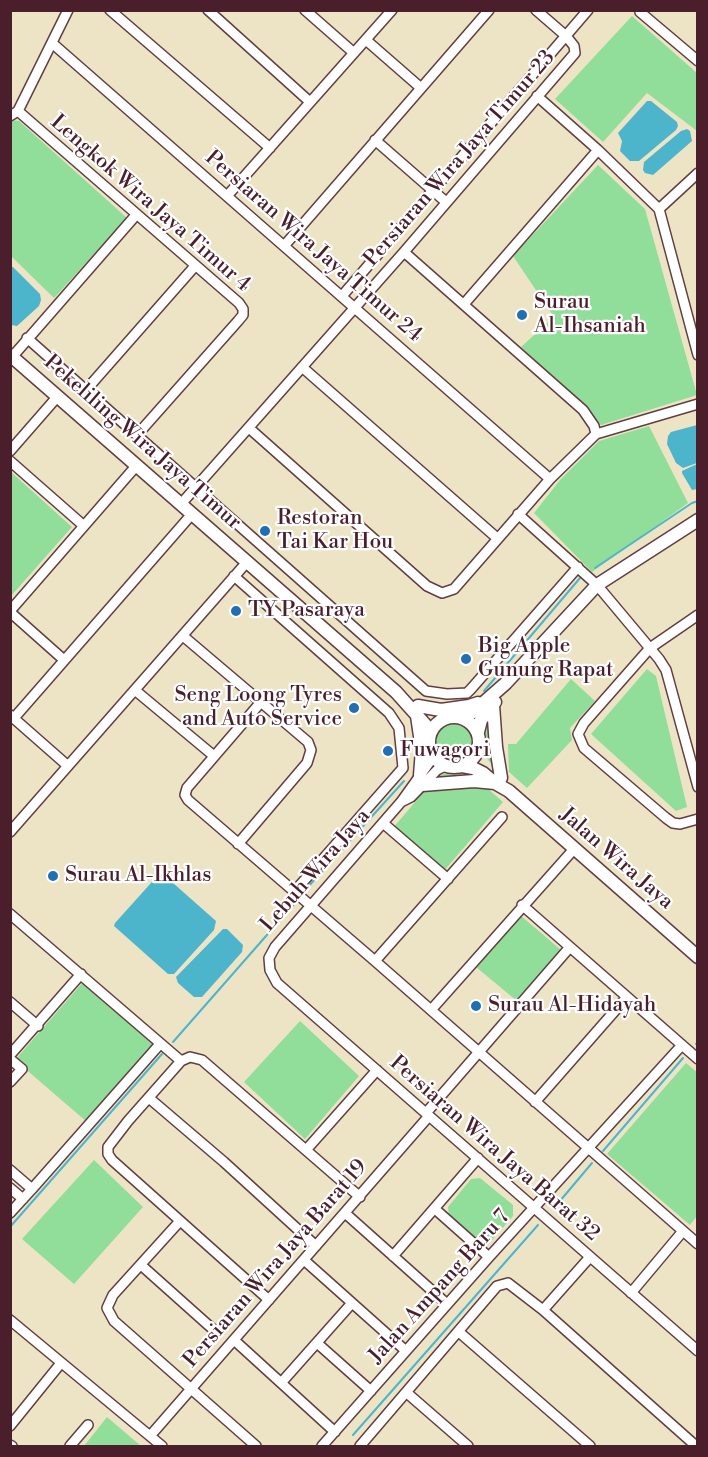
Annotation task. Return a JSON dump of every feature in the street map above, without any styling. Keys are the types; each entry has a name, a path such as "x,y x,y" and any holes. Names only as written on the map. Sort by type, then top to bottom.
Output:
{"street":[{"path":"14,113 68,10"},
{"path":"110,10 270,148"},
{"path":"208,10 310,102"},
{"path":"305,10 354,53"},
{"path":"227,196 392,10"},
{"path":"284,246 489,10"},
{"path":"536,10 566,36"},
{"name":"Persiaran Wira Jaya Timur 23","path":"342,296 588,10"},
{"path":"640,12 698,61"},
{"name":"Persiaran Wira Jaya Timur 23","path":"181,504 404,252 575,53 574,46 566,36"},
{"path":"366,40 421,88"},
{"name":"Persiaran Wira Jaya Timur 24","path":"52,43 550,480"},
{"path":"537,96 598,150 659,209 694,328 698,355"},
{"name":"Lengkok Wira Jaya Timur 4","path":"14,113 239,303 243,309 243,315 137,435"},
{"path":"375,140 446,202"},
{"path":"464,304 598,150"},
{"path":"659,209 698,173"},
{"path":"12,355 136,215"},
{"path":"404,252 583,410 590,418 596,434"},
{"path":"86,390 195,266"},
{"path":"27,338 421,688 431,693 466,693 471,689 578,567"},
{"name":"Pekeliling Wira Jaya Timur","path":"12,355 247,562"},
{"path":"302,367 497,538"},
{"path":"10,451 58,396"},
{"path":"249,429 434,591 442,593 454,589 518,514 596,434 698,404"},
{"path":"10,461 84,526"},
{"path":"64,660 10,611 137,465"},
{"path":"69,766 12,716 192,514"},
{"path":"518,514 597,585 666,670 698,787"},
{"path":"462,717 489,702 597,585 698,520"},
{"path":"10,832 247,562 417,711 430,731 431,753 445,766 462,766 472,760 479,747 478,732 489,702"},
{"path":"234,576 388,713 399,728 403,768 294,892"},
{"path":"698,615 650,648 584,723 578,735 584,748 673,823 680,824 698,819"},
{"path":"312,645 325,631"},
{"path":"183,636 308,742 311,750 307,763 238,844"},
{"path":"136,690 214,756"},
{"path":"261,702 187,788 185,795 188,800 698,1244"},
{"path":"417,711 441,710 489,702"},
{"path":"417,711 422,750 421,780 498,781 489,702"},
{"path":"417,711 440,720"},
{"path":"430,731 440,720 454,716 462,717 478,732"},
{"name":"Jalan Wira Jaya","path":"479,747 481,758 498,781 698,957"},
{"name":"Lebuh Wira Jaya","path":"270,970 269,958 274,947 401,802 411,797 429,763 431,753"},
{"name":"Lebuh Wira Jaya","path":"421,780 445,766"},
{"name":"Jalan Wira Jaya","path":"462,766 473,768 498,781"},
{"path":"375,961 502,818"},
{"path":"383,823 448,879"},
{"path":"431,1010 574,849"},
{"path":"522,905 698,1059"},
{"path":"10,914 181,1061"},
{"name":"Persiaran Wira Jaya Barat 19","path":"150,1436 360,1197 570,947"},
{"name":"Persiaran Wira Jaya Barat 32","path":"270,970 277,983 698,1351"},
{"path":"10,1082 22,1069 10,1057 81,974"},
{"path":"535,1102 627,997"},
{"path":"10,1002 38,1026"},
{"path":"10,1213 160,1044"},
{"name":"Jalan Ampang Baru 7","path":"329,1439 489,1257 682,1046"},
{"path":"269,1300 108,1154 108,1147 148,1098 181,1061 190,1057 202,1060 360,1197"},
{"path":"306,1150 376,1070"},
{"path":"148,1098 224,1162 316,1246"},
{"path":"393,1256 478,1158"},
{"path":"10,1170 32,1189"},
{"path":"10,1188 23,1199"},
{"path":"435,1209 489,1257"},
{"path":"345,1214 447,1304"},
{"path":"180,1221 113,1295 107,1308 114,1321 256,1446"},
{"path":"631,1293 682,1231"},
{"path":"543,1310 590,1257"},
{"path":"304,1260 406,1352"},
{"path":"141,1265 216,1332"},
{"path":"360,1446 497,1286 508,1283 543,1310 693,1446"},
{"path":"281,1383 352,1303"},
{"path":"10,1320 162,1446"},
{"path":"459,1332 590,1446"},
{"path":"234,1340 281,1383 329,1439 338,1446"},
{"path":"317,1343 371,1391"},
{"path":"10,1426 62,1363"},
{"path":"407,1393 468,1446"},
{"path":"70,1446 88,1425"}],"green space":[{"path":"632,16 697,73 697,131 647,93 603,142 555,99"},
{"path":"10,120 19,121 127,218 54,298 11,256"},
{"path":"598,165 645,209 697,395 601,425 521,347 554,317 513,256"},
{"path":"649,426 688,503 592,572 534,513 560,480 599,441"},
{"path":"11,472 72,527 11,596"},
{"path":"647,669 656,676 687,807 676,811 591,734"},
{"path":"571,679 595,701 570,728 572,740 527,788 509,772 508,744 516,744"},
{"path":"491,712 497,771 485,756 484,747 484,722"},
{"path":"455,720 470,727 477,742 470,757 455,764 440,757 433,742 440,727"},
{"path":"459,771 479,775 431,781 438,775"},
{"path":"427,788 487,788 503,802 443,872 393,828"},
{"path":"520,915 561,950 517,1001 476,967"},
{"path":"84,981 156,1044 87,1122 15,1060"},
{"path":"300,1021 359,1076 305,1139 244,1082"},
{"path":"686,1063 698,1073 697,1216 690,1225 607,1154"},
{"path":"94,1160 143,1207 74,1284 22,1239"},
{"path":"480,1178 513,1205 513,1216 488,1245 483,1245 449,1216 448,1207 471,1179"},
{"path":"107,1417 141,1446 84,1446"}],"water":[{"path":"647,101 651,101 677,122 678,126 639,161 630,161 620,151 622,141 618,133"},
{"path":"687,129 690,131 692,141 653,175 645,173 644,162 681,131"},
{"path":"11,267 40,294 41,300 39,306 17,326 11,325"},
{"path":"697,425 697,463 683,468 676,463 667,444 668,436 671,432"},
{"path":"697,464 697,489 692,490 682,471"},
{"path":"160,873 216,921 214,930 174,974 168,974 114,926"},
{"path":"223,929 227,929 243,945 242,952 202,997 194,997 178,983 176,977"}],"waterway":[{"path":"595,568 698,501"},
{"path":"484,691 580,578"},
{"path":"306,889 404,781"},
{"path":"173,1042 295,903"},
{"path":"10,1227 162,1054"},
{"path":"603,1151 683,1058"},
{"path":"554,1208 592,1163"},
{"path":"353,1435 538,1225"}],"place":[{"name":"Surau Al-Ihsaniah","path":"522,315"},
{"name":"Restoran Tai Kar Hou","path":"265,531"},
{"name":"TY Pasaraya","path":"236,611"},
{"name":"Big Apple Gunung Rapat","path":"466,659"},
{"name":"Seng Loong Tyres and Auto Service","path":"354,708"},
{"name":"Fuwagori","path":"388,751"},
{"name":"Surau Al-Ikhlas","path":"53,876"},
{"name":"Surau Al-Hidayah","path":"476,1006"}]}
